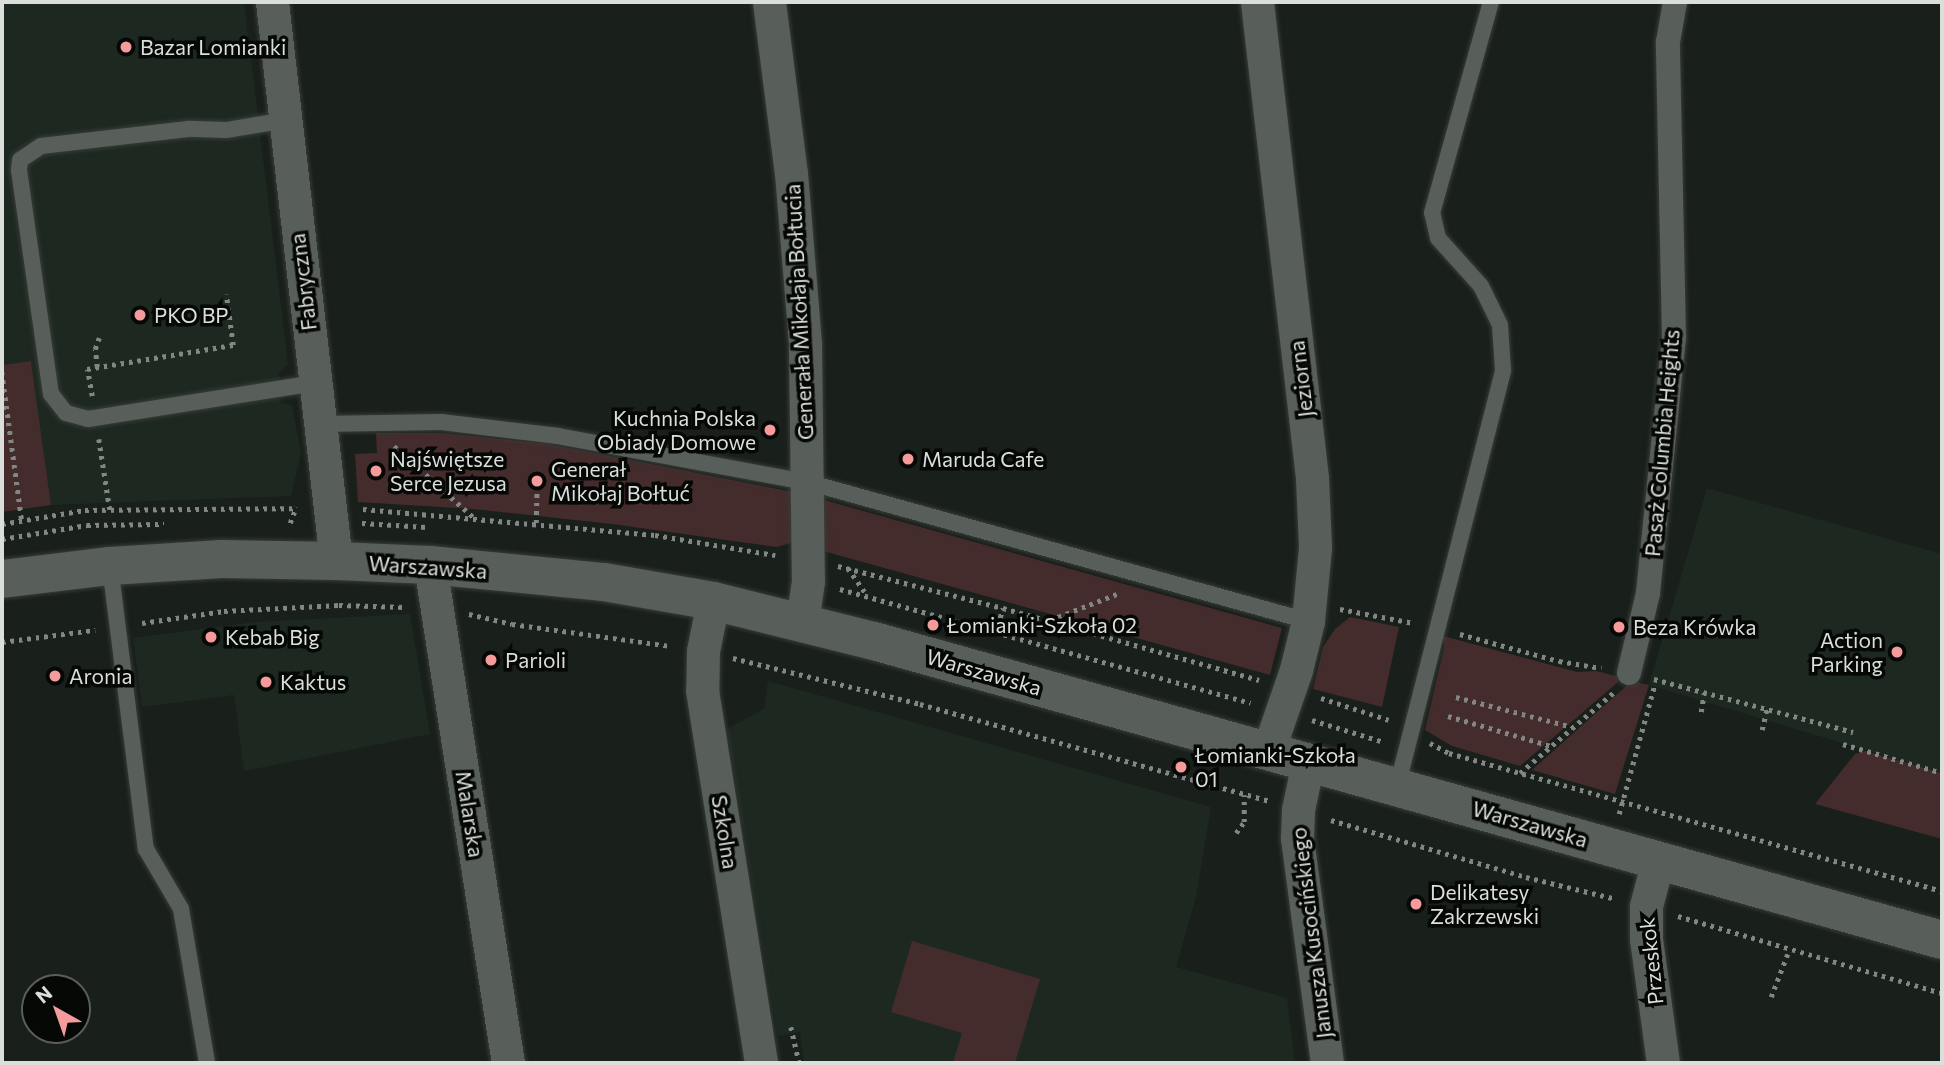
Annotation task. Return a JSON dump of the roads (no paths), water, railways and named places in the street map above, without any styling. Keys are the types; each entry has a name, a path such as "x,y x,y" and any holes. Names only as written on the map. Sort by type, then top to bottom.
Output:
{"street":[{"name":"Fabryczna","path":"272,2 336,561"},
{"name":"Generała Mikołaja Bołtucia","path":"769,2 790,173 805,345 808,560 802,622"},
{"name":"Jeziorna","path":"1257,2 1312,478 1315,548 1310,612 1289,689 1268,751"},
{"name":"Pasaż Columbia Heights","path":"1629,673 1648,593 1674,338 1668,42 1675,2"},
{"name":"Warszawska","path":"2,579 110,566 222,559 336,561 430,565 604,582 713,601 802,622 1942,940"},
{"name":"Malarska","path":"430,565 508,1063"},
{"name":"Szkolna","path":"713,601 703,651 702,690 761,1063"},
{"name":"Janusza Kusocińskiego","path":"1308,762 1298,810 1297,838 1327,1063"},
{"name":"Przeskok","path":"1658,860 1646,906 1646,939 1663,1063"}],"lane":[{"path":"1397,787 1503,370 1500,325 1481,286 1438,238 1432,213 1491,2"},
{"path":"286,120 226,130 188,129 41,146 20,160 51,394 66,413 76,418 95,418 315,383"},
{"path":"320,424 441,422 545,434 807,482 1156,579 1310,612"},
{"path":"110,566 146,849 181,909 207,1063"}],"place":[{"name":"Bazar Lomianki","path":"126,47"},
{"name":"PKO BP","path":"140,315"},
{"name":"Kuchnia Polska Obiady Domowe","path":"770,430"},
{"name":"Maruda Cafe","path":"908,459"},
{"name":"Najświętsze Serce Jezusa","path":"376,471"},
{"name":"Generał Mikołaj Bołtuć","path":"537,481"},
{"name":"Łomianki-Szkoła 02","path":"933,625"},
{"name":"Beza Krówka","path":"1619,627"},
{"name":"Kebab Big","path":"211,637"},
{"name":"Action Parking","path":"1897,652"},
{"name":"Parioli","path":"491,660"},
{"name":"Aronia","path":"55,676"},
{"name":"Kaktus","path":"266,682"},
{"name":"Łomianki-Szkoła 01","path":"1181,767"},
{"name":"Delikatesy Zakrzewski","path":"1416,904"}]}
